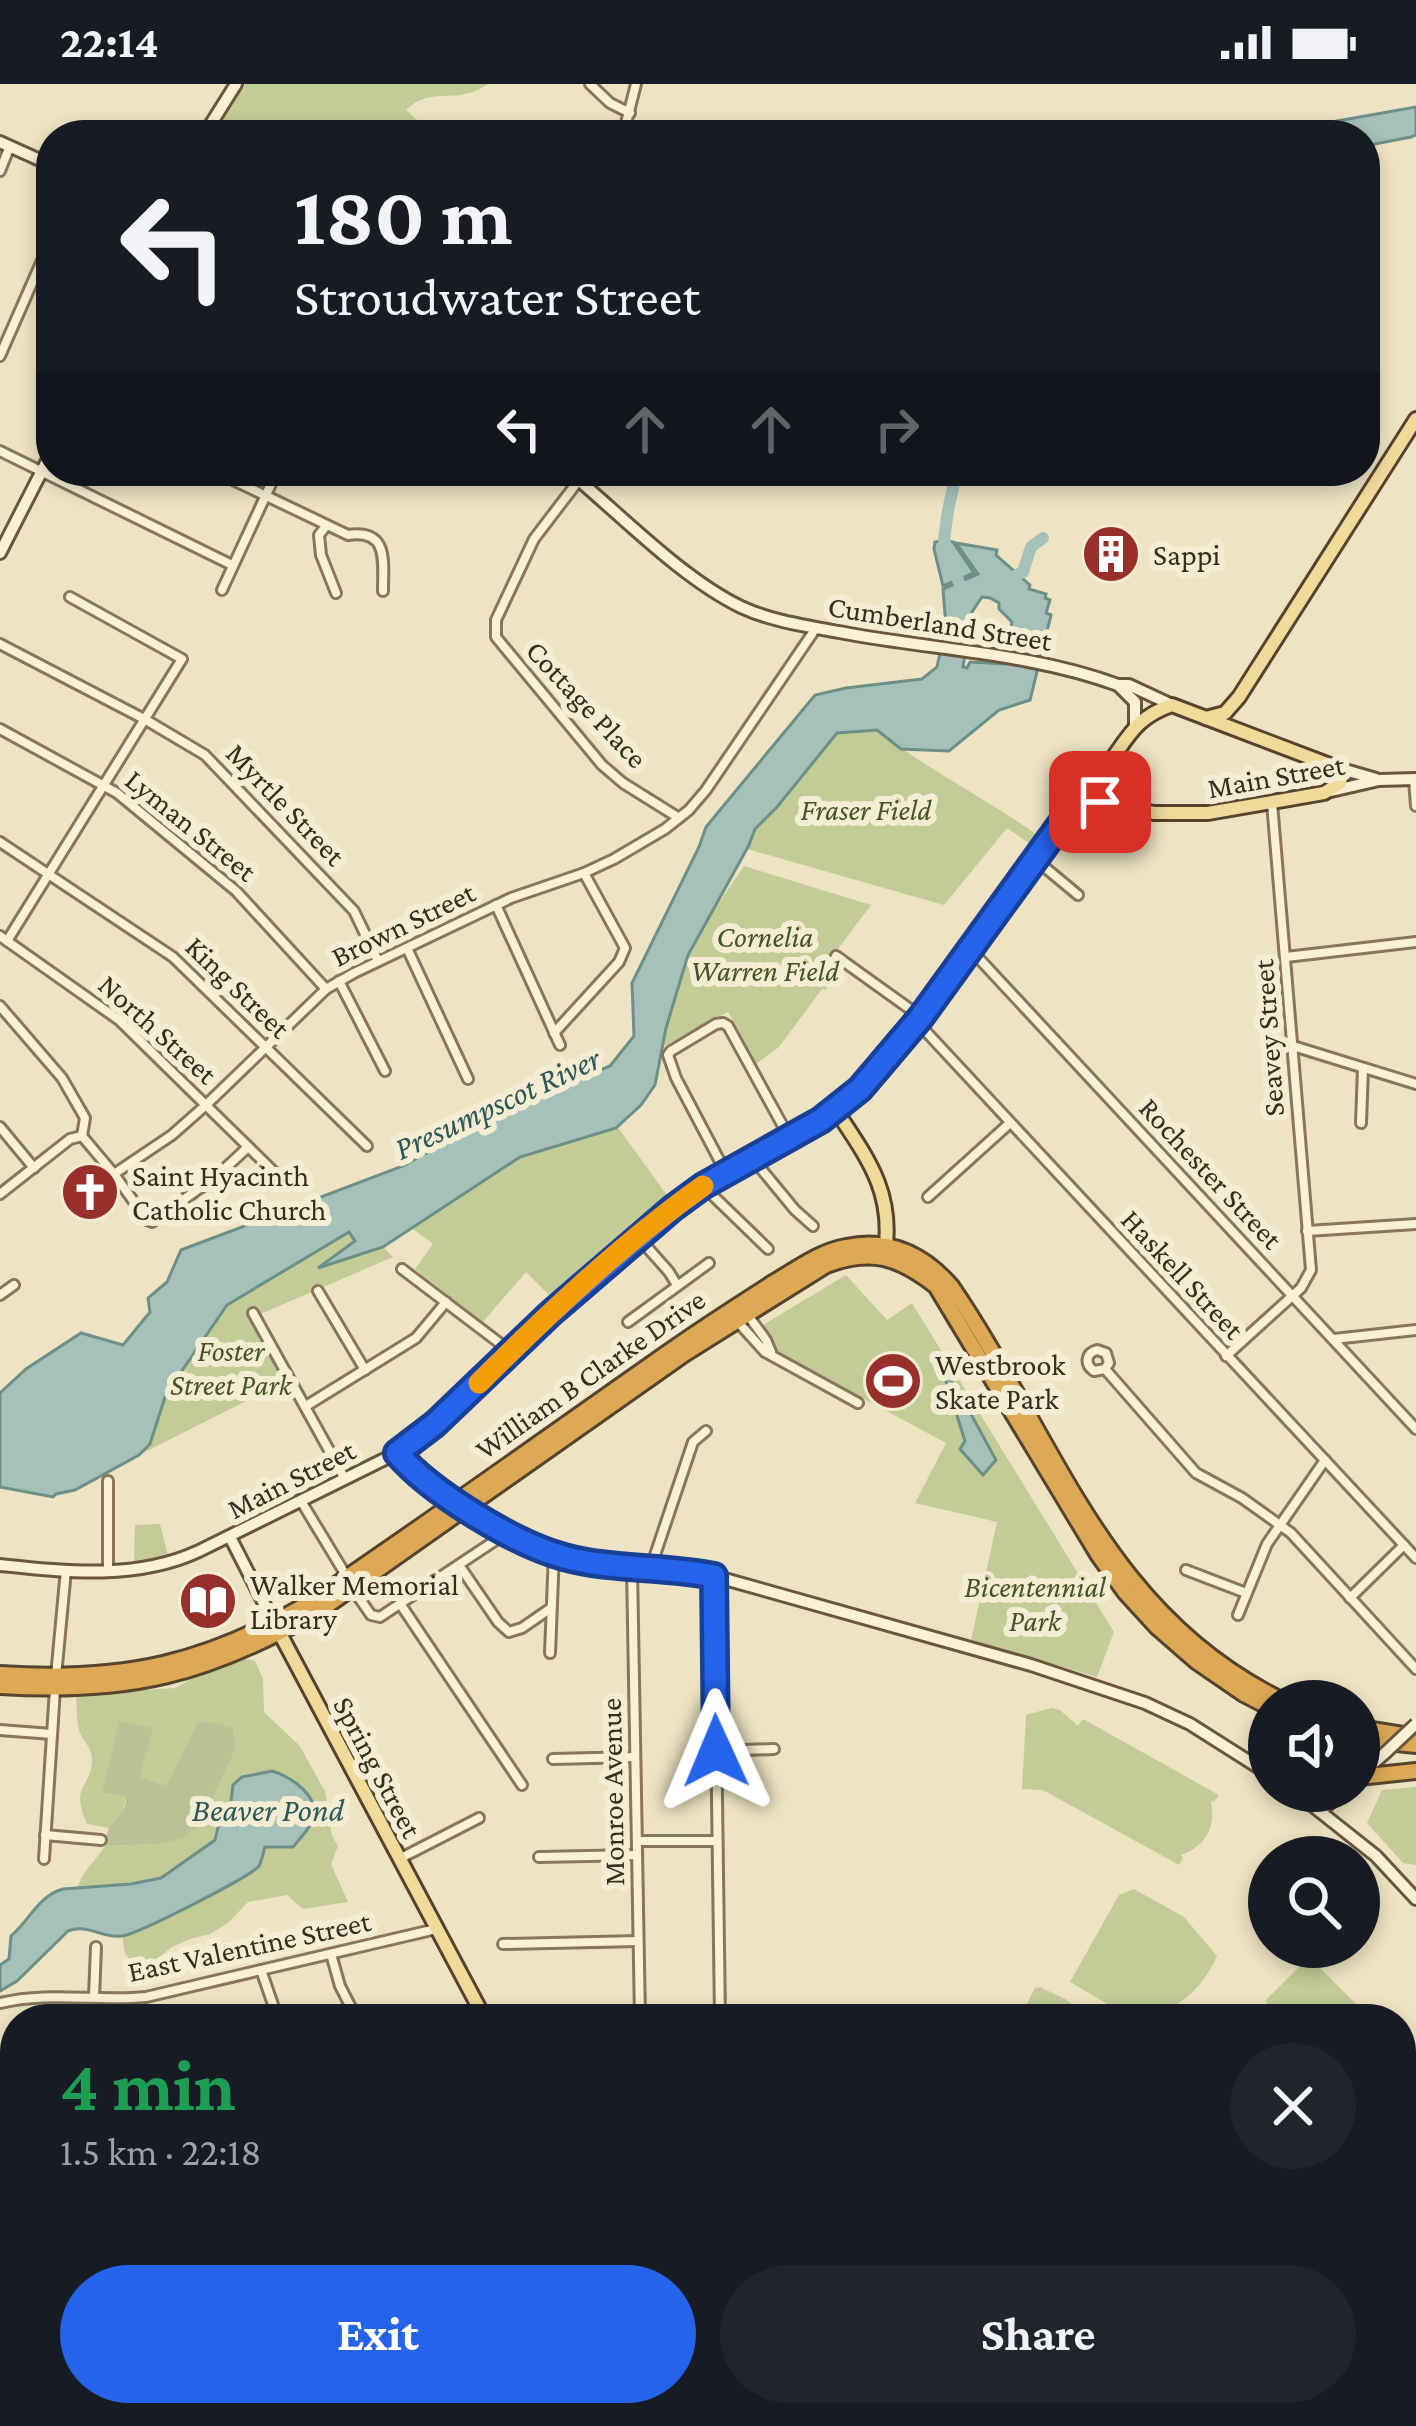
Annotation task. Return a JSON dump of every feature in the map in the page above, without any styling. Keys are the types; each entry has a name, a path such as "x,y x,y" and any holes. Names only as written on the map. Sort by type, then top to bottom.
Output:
{"highway":[{"name":"William B Clarke Drive","path":"0,1686 55,1683 165,1665 277,1628 350,1583 820,1255 850,1246 885,1251"},
{"path":"885,1251 920,1257 951,1286 1119,1566 1147,1600 1203,1652 1248,1682"},
{"path":"885,1251 936,1286 1099,1556 1139,1609 1196,1661 1248,1696"},
{"name":"William B Clarke Drive","path":"0,1674 55,1683"},
{"path":"1380,1732 1416,1734"},
{"path":"1380,1741 1416,1745"},
{"path":"1381,1756 1381,1766 1390,1774"},
{"path":"1380,1775 1416,1771"}],"main road":[{"path":"213,120 236,84"},
{"path":"5,144 36,158"},
{"path":"1380,476 1416,419"},
{"path":"0,553 36,483"},
{"name":"Cumberland Street","path":"586,486 724,597 758,614 817,628 1040,662 1129,685 1248,736 1379,780"},
{"path":"1205,718 1225,712 1239,697 1373,486"},
{"path":"1118,685 1135,702 1135,726"},
{"path":"1239,697 1238,711 1248,736"},
{"path":"1135,726 1154,711 1172,705"},
{"name":"Main Street","path":"0,1565 108,1572 171,1563 397,1453 435,1424 638,1237 703,1186 790,1139 860,1089 919,1019 1135,726"},
{"path":"1324,793 1340,783 1335,767"},
{"path":"1068,814 1100,802 1099,777"},
{"name":"Main Street","path":"1100,802 1183,815 1379,780 1415,779"},
{"path":"836,1109 882,1189 885,1251"},
{"path":"397,1453 461,1505 554,1553 714,1576 1031,1665 1190,1724 1248,1761"},
{"name":"Spring Street","path":"230,1537 476,2004"},
{"path":"1381,1756 1416,1724"},
{"path":"1324,1812 1376,1856 1416,1899"}],"street":[{"path":"590,84 610,103 630,113"},
{"path":"627,120 636,84"},
{"path":"0,170 5,144"},
{"path":"0,356 36,274"},
{"path":"0,451 36,468"},
{"path":"72,486 232,565"},
{"path":"245,486 348,535 365,533 375,539 383,554 383,591"},
{"path":"222,590 270,486"},
{"name":"Cottage Place","path":"566,486 528,550 496,620 496,637 602,765 679,818"},
{"path":"326,526 319,535 321,555 336,593"},
{"path":"3,938 182,659 70,597"},
{"name":"Brown Street","path":"114,1174 172,1136 326,989 496,905 584,872 679,818 706,790 817,628"},
{"name":"Myrtle Street","path":"0,644 205,755 327,880 362,924 379,961"},
{"name":"Lyman Street","path":"0,729 105,785 236,891 326,989"},
{"path":"1415,779 1416,806"},
{"name":"Seavey Street","path":"1272,802 1311,1269 1292,1296"},
{"name":"King Street","path":"0,842 173,957 367,1146"},
{"path":"1036,860 1078,896"},
{"path":"554,1033 619,962 626,948 584,872"},
{"path":"496,905 560,1045"},
{"name":"North Street","path":"3,938 109,1010 273,1171"},
{"path":"1286,957 1416,942"},
{"path":"406,948 468,1079"},
{"name":"Rochester Street","path":"970,950 1416,1429"},
{"name":"Haskell Street","path":"836,956 919,1019 1416,1558"},
{"path":"339,981 385,1071"},
{"path":"0,1006 69,1090 85,1118 82,1136 147,1220 152,1222 217,1177 248,1147"},
{"path":"726,1173 668,1055 716,1024 723,1023 732,1033 790,1139"},
{"path":"1293,1046 1416,1084"},
{"path":"1361,1123 1363,1068"},
{"path":"928,1197 1010,1123"},
{"path":"0,1126 34,1168"},
{"path":"0,1194 70,1139 82,1136"},
{"path":"753,1159 813,1226"},
{"path":"703,1186 768,1249"},
{"path":"1307,1231 1416,1224"},
{"path":"638,1237 677,1285"},
{"path":"628,1322 709,1263"},
{"path":"402,1269 510,1352"},
{"path":"0,1295 14,1285"},
{"path":"318,1291 364,1370"},
{"path":"1226,1355 1292,1296"},
{"path":"306,1406 420,1335 446,1302"},
{"path":"253,1313 344,1479"},
{"path":"738,1314 765,1352 859,1403"},
{"path":"1332,1339 1416,1330"},
{"path":"1105,1369 1196,1473 1279,1523 1416,1669"},
{"path":"651,1567 693,1442 706,1431"},
{"path":"1238,1615 1267,1544 1325,1460"},
{"path":"108,1481 108,1572"},
{"path":"301,1501 375,1617 384,1616 508,1532"},
{"path":"1350,1598 1404,1545"},
{"path":"550,1653 554,1553"},
{"path":"460,1565 509,1632 551,1608"},
{"name":"Monroe Avenue","path":"632,1565 640,2004"},
{"path":"44,1859 66,1570"},
{"path":"1186,1570 1246,1593"},
{"path":"714,1576 720,2004"},
{"path":"401,1605 522,1785"},
{"path":"0,1730 52,1734"},
{"path":"716,1751 774,1749"},
{"path":"554,1759 634,1757"},
{"path":"400,1859 479,1818"},
{"path":"45,1835 101,1840"},
{"path":"637,1841 717,1841"},
{"path":"539,1857 637,1855"},
{"name":"East Valentine Street","path":"0,2003 32,1996 146,1997 436,1929"},
{"path":"503,1944 638,1940"},
{"path":"94,1997 96,1947"},
{"path":"331,1954 350,2004"},
{"path":"261,1970 273,2004"}],"green space":[{"path":"245,84 488,84 465,94 416,102 406,110 417,120 222,120"},
{"name":"Fraser Field","path":"877,730 1043,839 1036,848 1007,828 944,905 747,849 754,829 837,733"},
{"name":"Cornelia Warren Field","path":"744,866 871,905 832,957 844,967 779,1047 756,1064 728,1012 662,1047 663,1013 704,918"},
{"path":"614,1122 669,1198 553,1299 526,1272 483,1322 415,1269 433,1244 408,1225 525,1156"},
{"name":"Foster Street Park","path":"349,1231 356,1240 323,1266 383,1247 393,1257 251,1318 286,1381 139,1455 150,1444 166,1394 227,1304"},
{"name":"Bicentennial Park","path":"846,1275 887,1320 912,1303 1114,1632 1097,1677 971,1640 997,1522 915,1503 946,1443 746,1335"},
{"path":"160,1524 168,1555 134,1562 135,1525"},
{"path":"241,1658 255,1661 263,1679 264,1712 299,1745 325,1791 338,1846 331,1864 348,1902 303,1909 287,1895 248,1902 210,1934 172,1947 154,1961 130,1960 122,1936 174,1916 259,1865 265,1847 293,1847 312,1818 311,1803 289,1776 242,1777 234,1785 215,1840 172,1871 138,1884 78,1889 85,1871 105,1846 158,1844 198,1723 168,1785 139,1777 102,1791 126,1797 122,1815 109,1828 87,1824 80,1800 92,1759 79,1729 76,1694 175,1688 215,1665"},
{"path":"1051,1708 1078,1726 1083,1719 1219,1795 1211,1801 1207,1834 1181,1855 1179,1865 1043,1790 1022,1789 1026,1715"},
{"path":"119,1721 153,1728 140,1777 167,1785 198,1722 233,1728 235,1749 201,1823 184,1838 105,1846 126,1797 102,1792"},
{"path":"1416,1787 1416,1865 1403,1863 1367,1823 1372,1812 1380,1812 1382,1790"},
{"path":"1134,1889 1184,1917 1217,1956 1184,2000 1107,2004 1070,1982 1119,1895"},
{"path":"1298,1968 1320,1968 1356,2004 1265,2001"},
{"path":"1040,1987 1072,2004 1027,2004"}],"water":[{"path":"1416,107 1416,135 1380,143 1380,120 1343,120"},
{"path":"935,542 953,542 974,573 943,586 934,549"},
{"name":"Presumpscot River","path":"956,543 997,550 996,555 1029,589 1050,600 1046,613 1051,615 1030,700 999,710 949,751 901,749 877,730 837,733 755,829 688,955 655,1085 641,1105 616,1128 520,1157 383,1247 318,1268 355,1241 349,1232 227,1305 166,1394 150,1444 139,1455 53,1497 0,1487 0,1393 26,1369 81,1333 123,1345 150,1312 148,1298 167,1282 181,1250 403,1166 501,1112 610,1066 634,1036 632,983 706,827 815,695 922,679 937,667 946,626 943,589 978,574","holes":["982,597 990,598 1012,622 1005,664 970,662 963,667 972,612"]},
{"path":"941,1365 996,1460 983,1475 960,1449 965,1441"},
{"name":"Beaver Pond","path":"272,1771 296,1783 313,1805 312,1822 293,1847 265,1847 259,1866 251,1872 132,1933 68,1931 17,1981 0,1991 0,1965 9,1959 11,1936 47,1897 63,1889 161,1878 215,1840 233,1785 242,1777"}],"waterway":[{"name":"Presumpscot River","path":"954,486 944,540 964,597"},
{"name":"Presumpscot River","path":"1003,582 1023,572 1031,547 1043,538"}],"slow traffic":[{"path":"479,1383 578,1290 703,1186"}],"place":[{"name":"Sappi","path":"1111,554"},
{"name":"Saint Hyacinth Catholic Church","path":"90,1192"},
{"name":"Westbrook Skate Park","path":"893,1381"},
{"name":"Walker Memorial Library","path":"208,1601"}],"route":[{"path":"716,1751 714,1576 565,1558 481,1518 397,1453 673,1208 703,1186 796,1136 860,1089 921,1017 1068,814 1100,802"}]}
